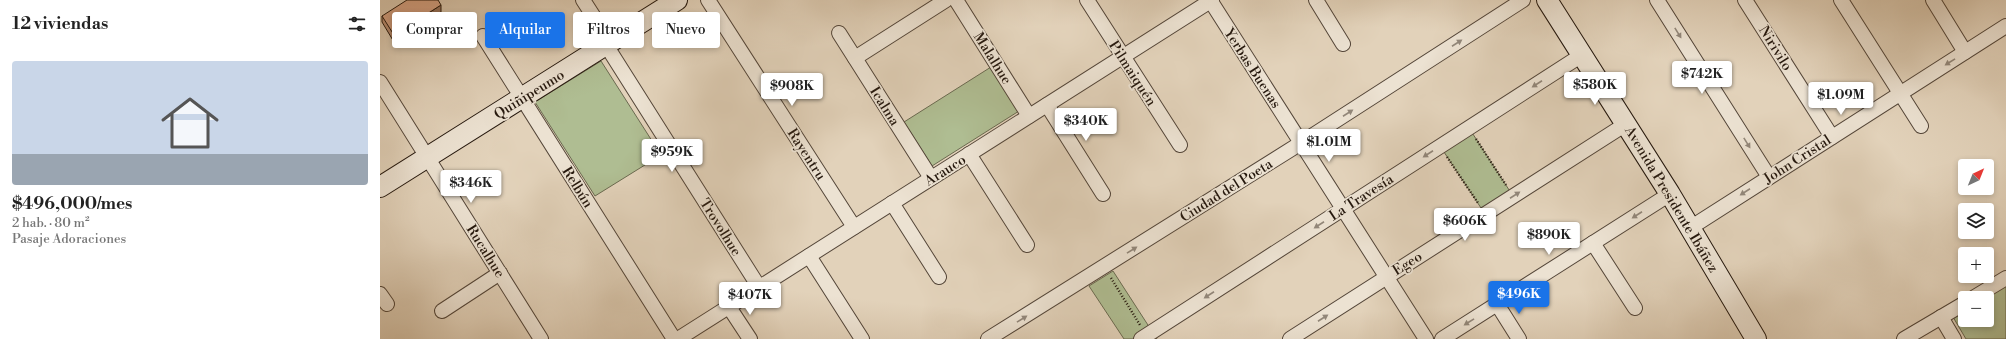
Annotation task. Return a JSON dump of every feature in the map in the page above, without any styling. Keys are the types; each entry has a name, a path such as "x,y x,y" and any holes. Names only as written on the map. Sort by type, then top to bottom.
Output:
{"street":[{"name":"Trovolhue","path":"584,0 591,12"},
{"name":"Quiñipeumo","path":"644,21 677,0"},
{"name":"Rayentru","path":"708,0 854,227"},
{"path":"855,58 946,0"},
{"name":"Malalhue","path":"956,0 1029,116"},
{"name":"Pilmaiquén","path":"1087,0 1180,145"},
{"name":"Arauco","path":"678,339 1211,0"},
{"name":"Yerbas Buenas","path":"1211,0 1426,339"},
{"path":"1316,0 1343,44"},
{"name":"Ciudad del Poeta","path":"988,339 1104,268 1523,0"},
{"name":"Avenida Presidente Ibáñez","path":"1547,0 1670,194 1756,339"},
{"path":"1657,0 1769,177"},
{"name":"Nirivilo","path":"1745,0 1832,137"},
{"path":"1841,0 1921,126"},
{"path":"1933,0 1965,52"},
{"name":"John Cristal","path":"1690,228 2006,26"},
{"name":"Icalma","path":"839,33 931,178"},
{"name":"Relbún","path":"482,36 674,339"},
{"name":"Quiñipeumo","path":"380,188 602,48"},
{"name":"Trovolhue","path":"611,48 760,287"},
{"name":"La Travesía","path":"1144,337 1582,55"},
{"name":"Rucalhue","path":"380,82 541,339"},
{"path":"1047,105 1103,194"},
{"name":"Egeo","path":"1290,339 1626,124"},
{"path":"969,154 1027,245"},
{"path":"1442,339 1670,194"},
{"path":"892,203 940,277"},
{"path":"1593,244 1635,308"},
{"path":"809,256 862,339"},
{"path":"442,311 500,273"},
{"path":"1985,291 2006,278"},
{"path":"1497,304 1519,339"},
{"path":"729,307 750,339"},
{"path":"1904,339 1958,307"},
{"path":"1941,318 1954,339"}],"path":[{"path":"1468,128 1513,196"},
{"path":"1440,146 1485,214"},
{"path":"1104,268 1144,337"}],"green space":[{"path":"601,61 661,155 595,196 535,102"},
{"path":"991,67 1019,111 932,166 904,122"},
{"path":"1469,128 1513,196 1485,214 1440,146"},
{"path":"1113,271 1157,339 1124,339 1089,286"},
{"path":"2006,285 2006,339 1966,339 1959,327 1994,327 1994,292"},
{"path":"1958,314 1958,325 1953,317"}],"building":[{"path":"407,0 438,0 441,5 430,12 392,12 392,32 382,16"}]}
